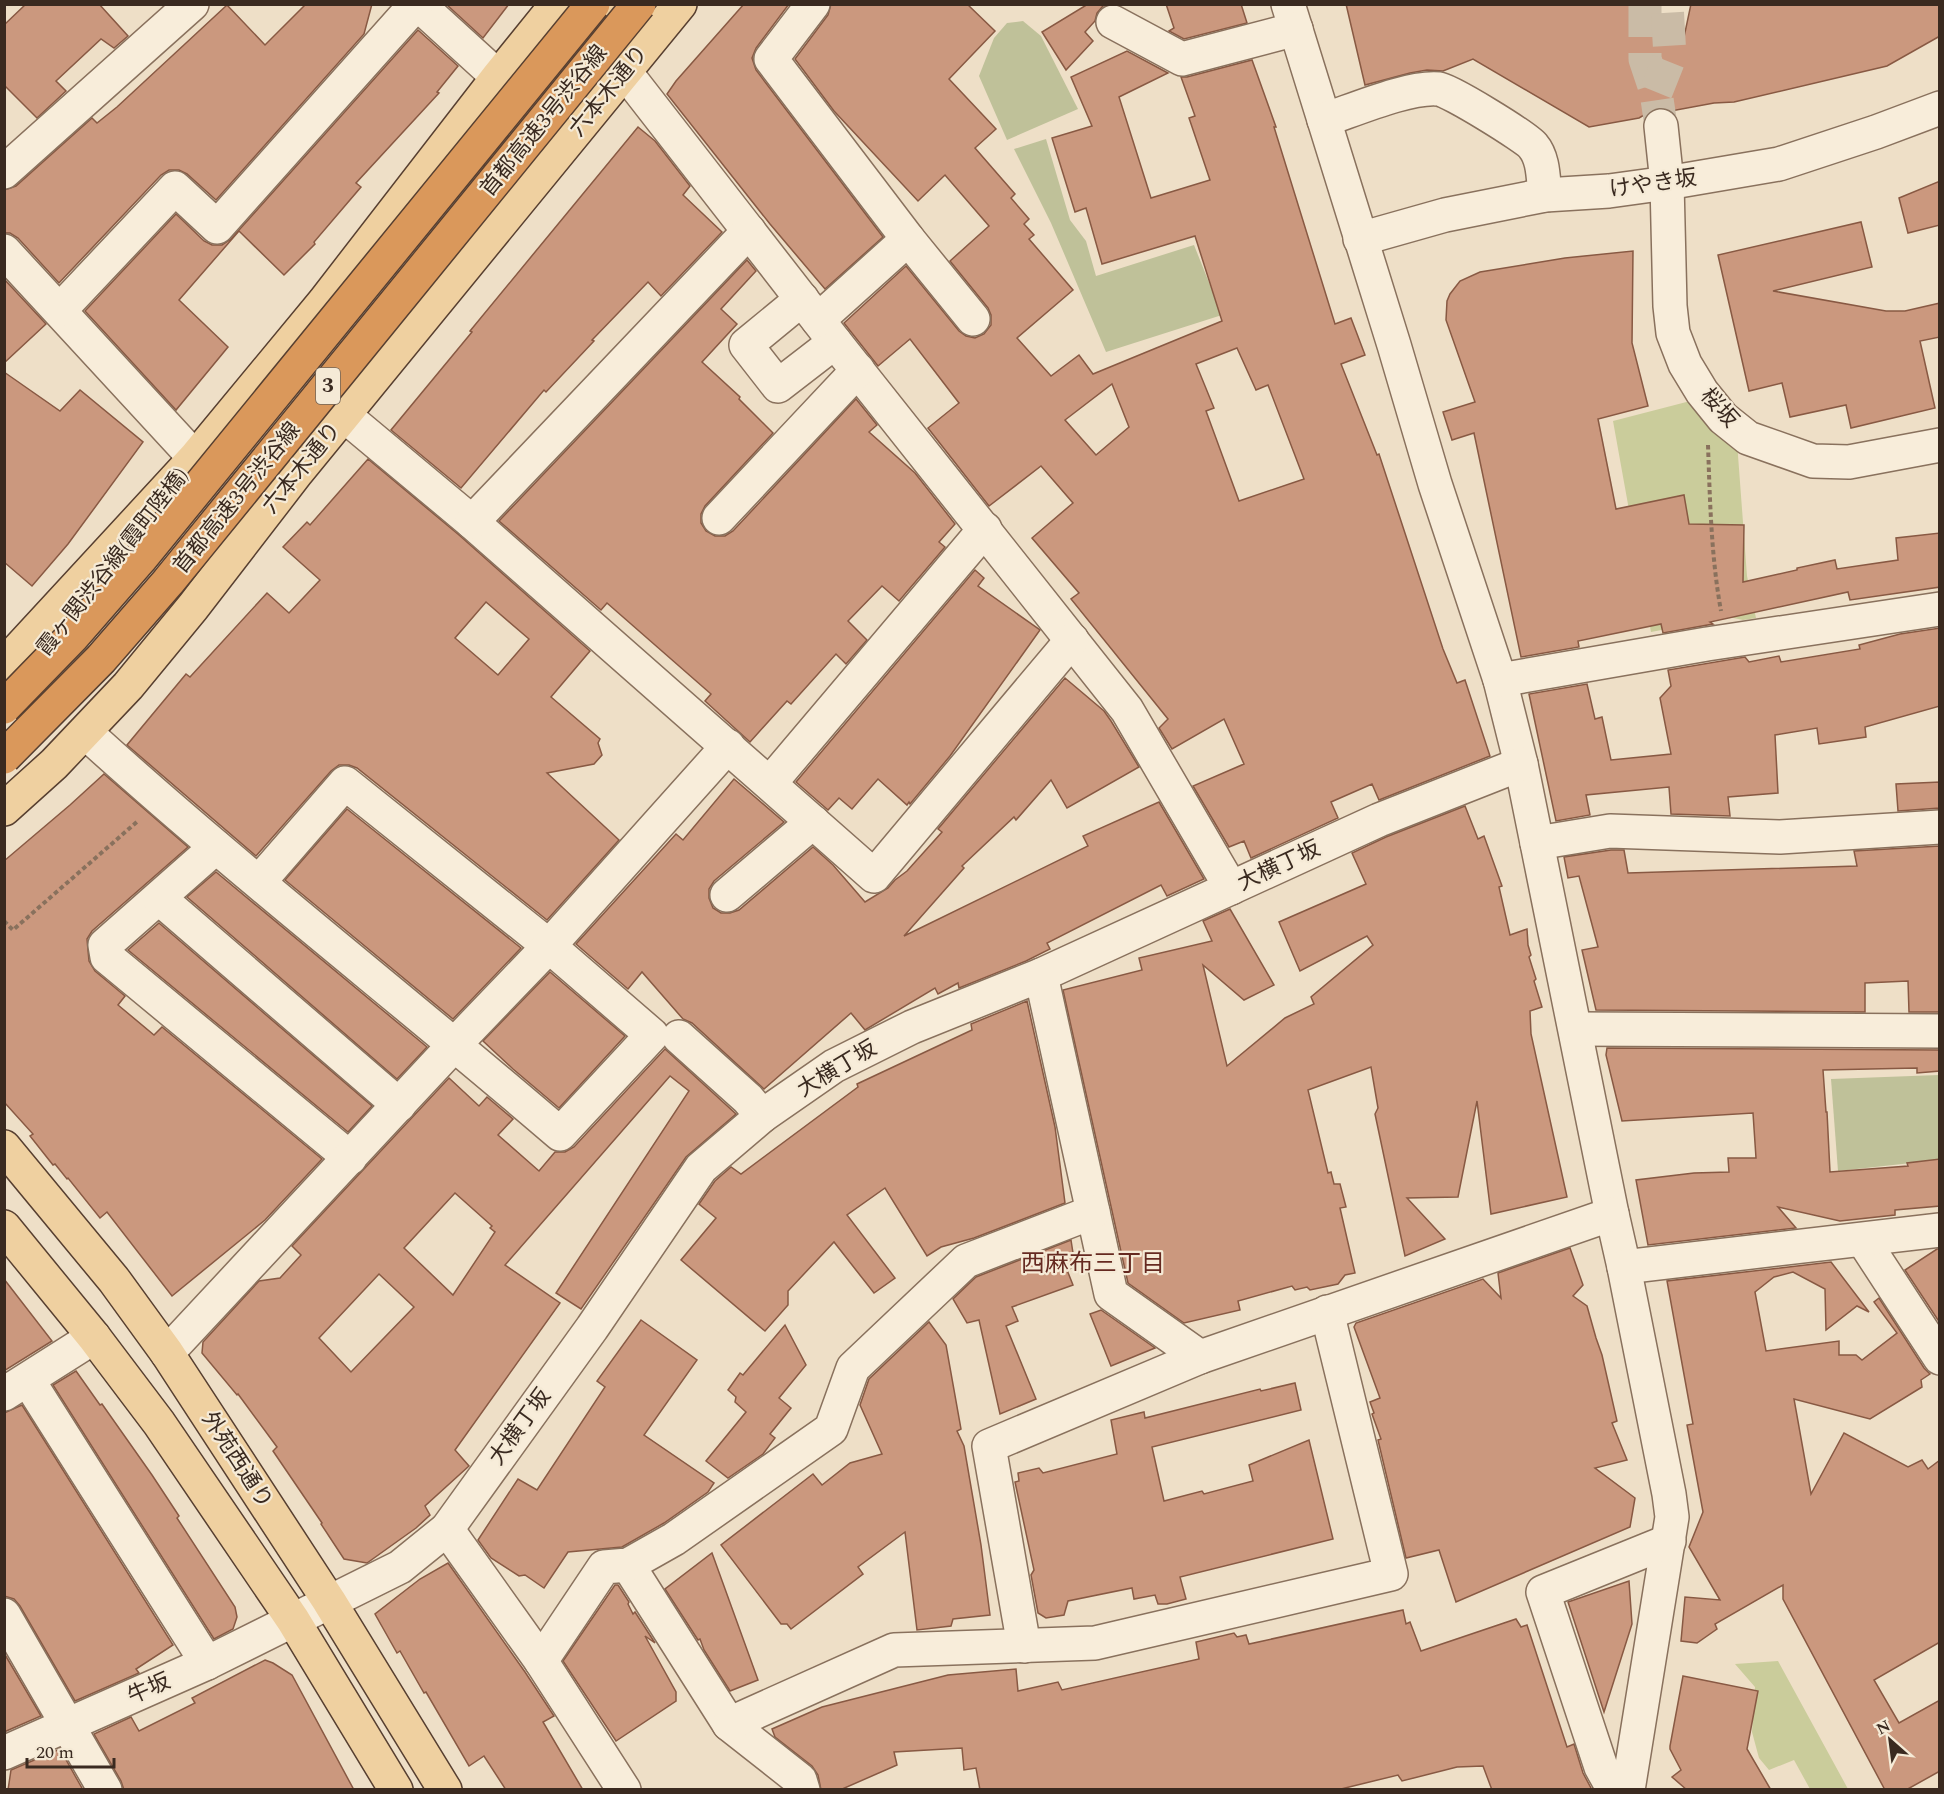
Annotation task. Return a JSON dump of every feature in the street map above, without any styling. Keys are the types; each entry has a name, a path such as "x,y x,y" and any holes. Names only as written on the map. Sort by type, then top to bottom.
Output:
{"highway":[{"name":"首都高速3号渋谷線","path":"4,707 73,636 140,559 593,4"},
{"name":"首都高速3号渋谷線","path":"4,757 101,659 168,582 639,4"}],"main road":[{"path":"8,656 195,458 324,302 557,4"},
{"path":"324,302 533,107 616,4"},
{"name":"六本木通り","path":"6,808 54,764 128,686 186,616 297,472 680,4"},
{"name":"霞ヶ関渋谷線(霞町陸橋)","path":"4,692 63,632 195,458"},
{"path":"4,773 36,744 110,668 297,472"},
{"name":"外苑西通り","path":"4,1147 114,1280 167,1353 329,1601 445,1790"},
{"name":"外苑西通り","path":"4,1227 94,1336 159,1423 292,1620 396,1790"}],"street":[{"path":"4,172 192,4"},
{"path":"60,310 176,188 217,226 417,4 498,77"},
{"path":"813,4 771,59 908,239 973,320"},
{"path":"1113,22 1182,59 1292,17 1395,345 1435,484 1500,680 1521,764 1576,1029 1672,1517 1628,1790"},
{"path":"626,72 818,320 1127,710 1231,888"},
{"path":"1324,120 1410,91 1441,89 1518,133 1533,146 1542,166 1545,195"},
{"name":"けやき坂","path":"1360,239 1445,215 1545,195 1609,191 1779,164 1940,108"},
{"name":"桜坂","path":"1661,126 1667,183 1670,306 1673,333 1685,364 1702,393 1724,418 1748,438 1813,461 1849,462 1940,445"},
{"path":"472,522 749,231"},
{"path":"818,320 908,239"},
{"path":"4,250 195,458"},
{"path":"719,518 858,370"},
{"path":"345,416 472,522 874,876 1072,640"},
{"path":"770,783 985,529"},
{"path":"1500,680 1727,641 1940,609"},
{"path":"85,732 216,847 455,1044 560,1134 652,1035 549,946 345,783 259,882"},
{"path":"167,1353 549,946 728,746"},
{"name":"大横丁坂","path":"292,1620 400,1566 447,1528 592,1328 701,1168 762,1116 834,1066 912,1027 1041,975 1379,820 1521,764"},
{"path":"727,895 813,822"},
{"path":"1537,843 1610,831 1780,837 1940,828"},
{"path":"216,847 105,945 107,957 350,1158"},
{"path":"159,898 399,1105"},
{"path":"1041,975 1111,1294 1200,1357"},
{"path":"1576,1029 1940,1031"},
{"path":"679,1037 748,1099 762,1116"},
{"path":"541,1661 604,1567 628,1565 674,1539 831,1429 853,1368 966,1261 1094,1212"},
{"path":"1024,1646 989,1446 1200,1357 1612,1214"},
{"path":"1624,1267 1940,1230"},
{"path":"1863,1240 1940,1358"},
{"path":"729,1725 894,1650 1095,1643 1391,1574 1327,1312"},
{"path":"94,1336 16,1387 207,1663"},
{"path":"447,1528 541,1661 624,1790"},
{"path":"1614,1790 1601,1767 1543,1592 1669,1541"},
{"path":"628,1565 729,1725 800,1780 803,1790"},
{"path":"4,1615 105,1790"},
{"name":"牛坂","path":"4,1753 207,1663 292,1620"}],"path":[{"path":"1708,444 1717,588 1727,641"},
{"path":"4,921 13,930 142,817"}],"green space":[{"path":"1023,21 1041,36 1078,109 1007,140 979,76 994,38 1007,23"},
{"path":"1046,139 1070,220 1086,241 1096,276 1194,245 1222,315 1106,352 1051,223 1014,149"},
{"path":"1698,399 1737,442 1747,576 1756,618 1743,620 1729,617 1651,632 1613,421"},
{"path":"1939,1075 1939,1160 1838,1171 1831,1079"},
{"path":"1778,1661 1848,1789 1810,1789 1794,1760 1769,1770 1759,1758 1752,1732 1755,1687 1735,1664"}],"building":[{"path":"26,4 99,4 128,36 114,48 101,39 56,81 66,91 37,118 4,85 4,25"},
{"path":"306,4 372,4 364,34 216,200 187,174 179,170 169,170 161,175 59,283 18,238 10,233 4,233 4,190 16,186 92,118 97,123 117,107 227,5 265,45"},
{"path":"446,4 509,4 483,38"},
{"path":"744,4 789,4 756,48 752,58 756,70 883,237 825,289 770,224 667,94"},
{"path":"831,4 967,4 995,31 949,79 996,129 975,148 1015,194 1011,198 1029,219 1024,224 1034,235 1029,239 1073,290 1017,338 1051,376 1079,355 1093,374 1222,321 1195,236 1102,264 1086,208 1075,212 1052,138 1092,126 1071,77 1127,51 1168,73 1119,97 1151,198 1210,180 1189,118 1195,116 1181,77 1252,60 1276,127 1274,127 1335,324 1351,318 1365,355 1341,364 1377,455 1379,454 1443,649 1457,683 1465,680 1490,756 1379,800 1372,784 1331,802 1338,818 1251,858 1244,841 1229,847 1193,786 1244,764 1224,719 1172,749 1159,728 1168,719 1071,599 1079,593 1032,538 1073,503 1041,466 989,506 928,428 959,403 910,339 878,366 844,323 906,266 959,331 975,338 984,334 991,325 988,308 950,261 989,226 945,175 918,201 834,111 795,59 828,15","holes":["1237,348 1256,390 1268,385 1304,479 1239,501 1206,411 1214,408 1196,364","1112,384 1129,427 1096,455 1065,420"]},
{"path":"1088,4 1108,4 1097,13 1095,21 1085,32 1093,41 1066,70 1042,32"},
{"path":"1166,4 1241,4 1247,23 1184,39 1169,31 1174,28"},
{"path":"1346,4 1645,4 1645,12 1683,42 1691,4 1940,4 1940,36 1887,66 1734,102 1714,103 1671,111 1658,107 1639,118 1589,127 1473,59 1443,71 1427,70 1410,73 1365,85"},
{"path":"418,30 458,66 437,92 439,93 356,183 361,187 314,242 315,244 284,275 239,231 179,300 228,347 176,410 85,311 176,214 204,241 212,245 222,245 231,239"},
{"path":"638,127 655,141 690,186 683,195 722,232 661,296 648,282 546,392 544,390 461,488 391,430"},
{"path":"1940,181 1940,225 1908,233 1899,198"},
{"path":"1861,222 1872,267 1773,291 1886,311 1905,311 1940,303 1940,337 1920,341 1935,408 1851,428 1846,405 1790,417 1782,383 1749,391 1718,255"},
{"path":"1633,251 1632,343 1648,406 1598,419 1616,509 1684,495 1689,524 1744,525 1743,582 1835,560 1837,569 1898,560 1896,538 1940,533 1940,587 1850,600 1848,592 1710,622 1713,624 1663,633 1661,624 1578,641 1579,647 1521,657 1474,433 1452,440 1443,412 1475,402 1446,320 1447,301 1460,281 1480,272 1565,258"},
{"path":"747,260 756,271 721,309 737,324 702,362 740,397 739,399 773,433 705,506 701,514 701,523 706,531 715,536 725,536 733,531 856,399 877,425 869,432 915,473 955,524 939,542 945,547 899,601 882,586 848,621 867,640 846,664 836,654 791,704 787,701 750,742 705,701 711,694 607,603 601,610 499,521"},
{"path":"4,279 46,324 4,363"},
{"path":"4,372 60,411 80,390 143,442 68,544 32,586 4,562"},
{"path":"368,459 459,535 590,651 551,697 600,739 598,743 602,755 594,764 547,773 619,840 547,920 357,768 339,765 331,771 256,856 127,745 186,674 190,677 267,593 289,613 320,580 283,547 307,522 310,525","holes":["486,602 529,639 498,675 455,638"]},
{"path":"975,570 984,578 978,586 1040,630 950,756 910,804 909,802 907,805 878,779 852,809 839,798 828,810 796,782"},
{"path":"1940,628 1940,706 1865,727 1866,737 1819,744 1817,728 1775,735 1778,793 1728,797 1730,816 1671,814 1669,787 1586,795 1590,815 1556,821 1529,694 1587,684 1595,719 1602,717 1611,760 1671,754 1660,698 1671,686 1668,670 1745,657 1749,662 1779,656 1781,662 1860,649 1859,645 1900,634"},
{"path":"1065,678 1104,711 1139,767 1067,808 1051,780 1016,820 1014,817 962,866 964,868 904,936 1088,846 1083,836 1159,802 1204,879 1167,896 1161,885 1047,943 1050,949 1026,961 959,988 958,983 938,994 935,988 865,1030 851,1013 764,1089 692,1023 683,1019 642,972 628,989 576,944 676,834 683,840 734,779 784,822 714,881 709,889 709,898 713,908 721,913 739,910 813,847 833,865 865,902 888,888 907,871 942,832 938,829"},
{"path":"104,774 188,847 92,931 87,939 89,961 95,971 125,996 118,1005 154,1035 162,1027 322,1159 265,1220 172,1296 107,1212 100,1218 68,1178 55,1164 53,1165 30,1136 33,1134 4,1102 4,861"},
{"path":"1940,782 1940,808 1898,811 1896,784"},
{"path":"1465,806 1478,839 1484,836 1502,886 1499,887 1510,935 1527,929 1531,955 1529,957 1542,1007 1530,1011 1531,1034 1567,1197 1491,1214 1477,1101 1458,1197 1407,1198 1445,1239 1405,1256 1375,1114 1378,1108 1371,1067 1308,1090 1328,1173 1331,1172 1334,1184 1340,1184 1346,1207 1340,1208 1355,1273 1345,1275 1338,1284 1310,1290 1307,1287 1295,1290 1292,1286 1238,1301 1240,1310 1184,1323 1128,1283 1063,990 1142,970 1139,958 1212,941 1203,921 1230,909 1274,985 1244,1000 1203,965 1227,1066 1285,1018 1314,1004 1311,997 1373,945 1367,936 1300,971 1279,922 1366,884 1352,853"},
{"path":"347,809 521,948 453,1019 285,880"},
{"path":"1940,846 1940,1012 1909,1012 1908,981 1865,983 1865,1012 1596,1010 1582,950 1598,947 1579,876 1568,878 1564,857 1624,850 1628,873 1857,866 1854,851"},
{"path":"216,872 427,1047 397,1079 187,897"},
{"path":"159,923 372,1106 348,1132 128,950"},
{"path":"550,972 625,1036 559,1108 483,1041"},
{"path":"1027,1001 1055,1127 1065,1203 974,1238 941,1247 927,1256 885,1188 847,1215 895,1278 874,1293 834,1242 788,1291 788,1305 765,1331 681,1260 716,1218 699,1204 715,1181 731,1167 741,1174 858,1087 857,1084 972,1030 971,1024"},
{"path":"1607,1048 1940,1050 1940,1071 1917,1073 1917,1068 1823,1070 1830,1172 1908,1166 1907,1163 1940,1159 1940,1206 1895,1210 1895,1215 1840,1221 1778,1207 1796,1228 1648,1245 1636,1180 1694,1173 1729,1172 1728,1158 1756,1158 1753,1113 1622,1121 1606,1055"},
{"path":"665,1049 736,1114 686,1157 581,1309 556,1293 689,1091 670,1076 505,1265 560,1303 455,1450 469,1466 425,1506 430,1515 416,1528 367,1563 344,1559 273,1451 277,1447 238,1394 202,1353 203,1342 259,1281 280,1278 301,1255 292,1246 449,1078 479,1106 487,1097 513,1119 498,1135 539,1171 555,1152 565,1152 574,1147","holes":["455,1193 492,1226 490,1228 495,1232 453,1295 404,1248","379,1274 414,1307 351,1372 319,1338"]},
{"path":"1071,1240 1075,1266 1067,1270 1073,1285 1012,1307 1018,1321 1006,1326 1036,1399 1000,1414 979,1320 967,1323 953,1299 976,1277"},
{"path":"1570,1248 1583,1285 1573,1296 1587,1306 1602,1355 1617,1421 1612,1423 1627,1460 1595,1468 1635,1498 1630,1527 1456,1602 1439,1550 1406,1558 1378,1440 1381,1439 1370,1402 1380,1398 1354,1327 1356,1323 1483,1279 1501,1298 1498,1273"},
{"path":"1940,1249 1940,1323 1905,1270"},
{"path":"1831,1262 1869,1312 1857,1306 1826,1330 1825,1289 1793,1272 1774,1277 1755,1292 1766,1351 1839,1341 1839,1355 1856,1355 1862,1360 1897,1333 1874,1302 1879,1298 1930,1374 1921,1380 1922,1387 1870,1419 1794,1399 1811,1494 1844,1433 1908,1467 1922,1460 1928,1469 1940,1460 1940,1642 1874,1680 1899,1723 1940,1700 1940,1771 1906,1790 1885,1790 1783,1599 1783,1585 1715,1624 1717,1629 1697,1643 1681,1641 1685,1597 1720,1600 1689,1547 1703,1512 1687,1425 1693,1424 1667,1281"},
{"path":"4,1279 52,1341 4,1371"},
{"path":"1101,1310 1155,1348 1111,1366 1090,1314"},
{"path":"641,1320 697,1360 644,1435 714,1483 708,1492 664,1523 622,1547 568,1552 544,1588 525,1575 519,1576 491,1558 478,1540 518,1479 537,1490 605,1387 597,1381"},
{"path":"929,1322 946,1345 961,1429 957,1431 964,1446 990,1615 953,1619 951,1626 917,1630 905,1532 858,1567 863,1574 791,1629 787,1624 781,1624 721,1545 813,1474 822,1485 850,1463 882,1454 860,1405 869,1379"},
{"path":"785,1325 806,1365 779,1398 791,1408 770,1434 775,1438 763,1454 728,1478 706,1461 746,1412 735,1402 736,1397 728,1390 740,1373 743,1375"},
{"path":"76,1371 152,1475 235,1607 237,1617 233,1629 214,1639 53,1385"},
{"path":"1295,1383 1301,1410 1152,1447 1164,1501 1202,1491 1204,1494 1253,1481 1249,1465 1309,1440 1333,1539 1180,1577 1186,1599 1167,1604 1158,1604 1155,1595 1134,1599 1132,1588 1068,1601 1064,1615 1046,1618 1038,1613 1031,1575 1034,1570 1015,1482 1019,1481 1018,1473 1039,1468 1043,1473 1117,1454 1111,1420 1144,1412 1145,1418 1260,1389 1261,1391"},
{"path":"22,1405 173,1645 136,1669 139,1673 75,1701 20,1606 14,1599 4,1596 4,1413"},
{"path":"712,1553 758,1680 730,1691 704,1650 700,1639 698,1640 665,1589"},
{"path":"448,1563 554,1716 543,1722 583,1790 506,1790 484,1756 469,1766 400,1651 397,1653 375,1614 420,1579"},
{"path":"1629,1581 1632,1624 1604,1712 1568,1602"},
{"path":"615,1585 618,1585 629,1602 633,1614 635,1612 655,1643 645,1636 676,1692 676,1701 616,1741 563,1661"},
{"path":"1403,1610 1406,1624 1410,1622 1421,1651 1516,1619 1521,1627 1527,1625 1567,1747 1574,1744 1583,1773 1592,1790 1492,1790 1483,1766 1457,1767 1402,1781 1398,1775 1337,1790 980,1790 976,1768 964,1770 962,1748 894,1752 897,1765 840,1790 821,1790 818,1775 812,1766 775,1737 772,1729 822,1707 948,1675 1016,1669 1018,1691 1058,1682 1062,1690 1199,1659 1196,1642 1234,1633 1237,1637 1246,1635 1249,1644"},
{"path":"4,1653 41,1716 4,1732"},
{"path":"265,1660 292,1675 354,1790 124,1790 94,1734 131,1717 139,1731 195,1703 192,1698"},
{"path":"1683,1676 1758,1691 1747,1749 1771,1790 1687,1790 1672,1777 1681,1770 1670,1746"},
{"path":"60,1749 83,1790 8,1790 11,1770"}],"tunnel":[{"path":"1645,4 1645,59 1656,92 1661,126"},
{"path":"1656,92 1670,57 1667,4"}],"district":[{"name":"西麻布三丁目","path":"1093,1264"}]}
